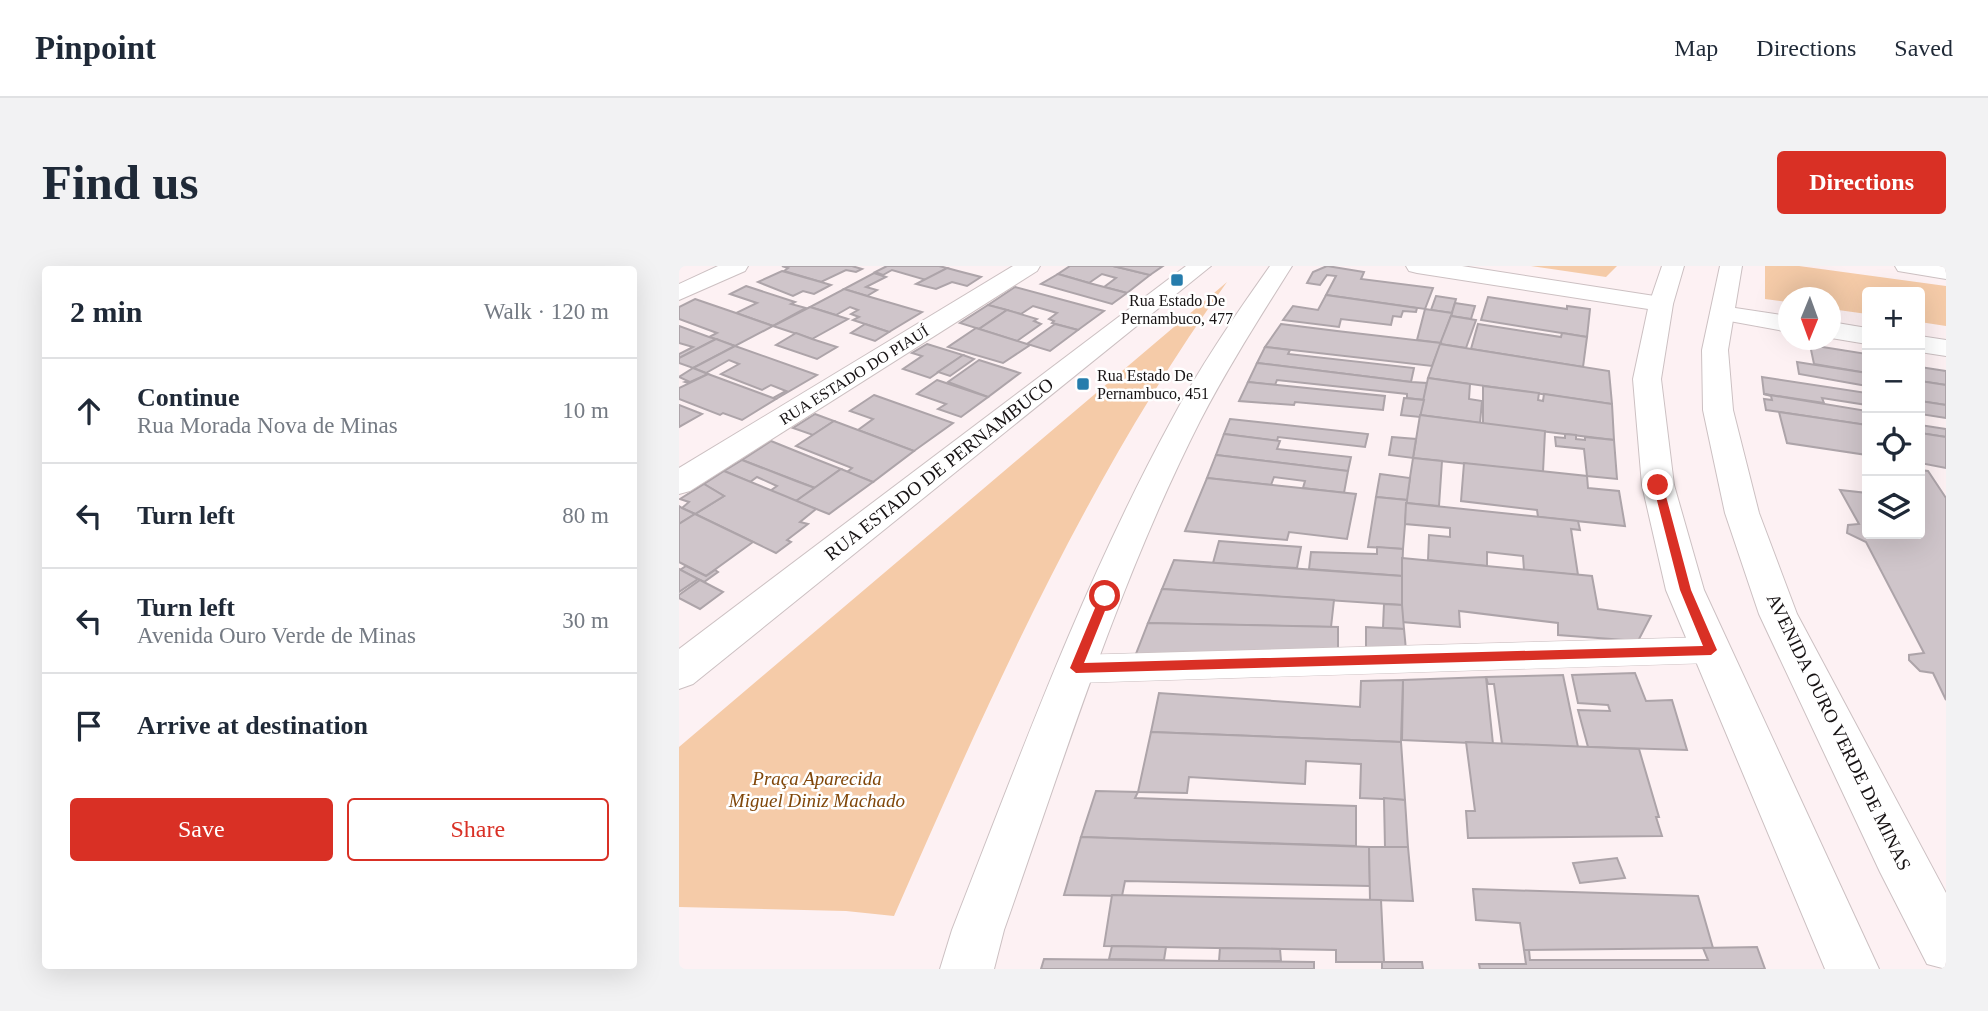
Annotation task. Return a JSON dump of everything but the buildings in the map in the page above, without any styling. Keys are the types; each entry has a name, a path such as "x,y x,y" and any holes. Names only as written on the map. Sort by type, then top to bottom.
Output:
{"street":[{"path":"679,293 737,266"},
{"name":"RUA ESTADO DO PIAUÍ","path":"679,483 1028,266"},
{"name":"RUA ESTADO DE PERNAMBUCO","path":"679,672 1200,266"},
{"path":"967,969 978,930 1105,596 1179,432 1230,341 1281,266"},
{"path":"1417,266 1661,304"},
{"path":"1674,266 1661,304 1647,379 1658,485 1685,590 1852,969"},
{"name":"AVENIDA OURO VERDE DE MINAS","path":"1731,266 1715,350 1718,410 1742,513 1774,602 1897,855 1946,945"},
{"path":"1906,266 1946,272"},
{"path":"1722,313 1778,322"},
{"path":"1841,332 1862,335"},
{"path":"1925,345 1946,348"}],"lane":[{"path":"1076,668 1711,650"}],"green space":[{"path":"1531,266 1617,266 1606,277"},
{"path":"1765,266 1799,266 1946,286 1946,326 1925,323 1925,287 1862,287 1862,313 1841,310 1841,287 1778,287 1778,301 1765,299"},
{"name":"Praça Aparecida Miguel Diniz Machado","path":"1227,282 1176,356 1085,511 1005,671 894,916 846,911 679,907 679,747"}],"place":[{"name":"Rua Estado De Pernambuco, 477","path":"1177,280"},
{"name":"Rua Estado De Pernambuco, 451","path":"1083,384"}],"route":[{"path":"1105,596 1076,668 1711,650 1685,590 1658,485"}]}
